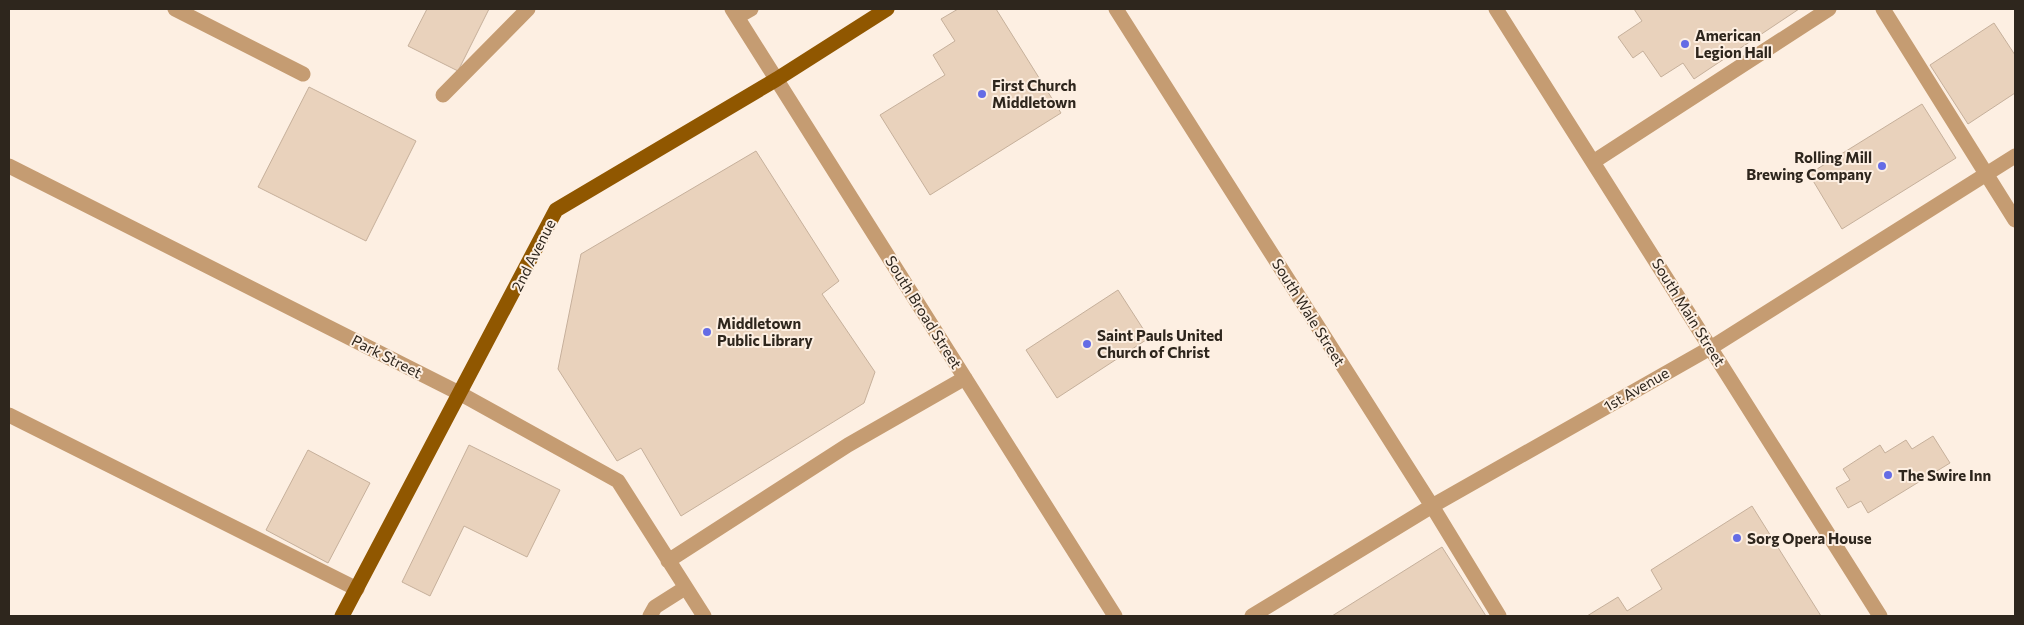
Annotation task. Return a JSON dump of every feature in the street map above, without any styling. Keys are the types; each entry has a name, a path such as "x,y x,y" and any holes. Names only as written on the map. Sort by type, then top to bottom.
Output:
{"main road":[{"name":"2nd Avenue","path":"342,616 556,210 777,79 887,9"}],"street":[{"path":"175,9 304,74"},
{"path":"444,95 528,9"},
{"path":"734,13 750,9"},
{"name":"South Wale Street","path":"1116,9 1432,506 1499,616"},
{"path":"1593,162 1829,9"},
{"path":"1883,9 2015,220"},
{"name":"South Main Street","path":"1502,10 1593,162 1712,347 1880,616"},
{"name":"South Broad Street","path":"734,13 1115,616"},
{"name":"1st Avenue","path":"1252,616 1432,506 1712,347 2015,156"},
{"name":"Park Street","path":"9,166 460,394 618,481 704,616"},
{"path":"668,561 848,444 965,378"},
{"path":"9,415 357,589"},
{"path":"650,616 655,607 685,588"}],"building":[{"path":"427,9 489,9 458,71 408,46"},
{"name":"First Church Middletown","path":"958,9 996,9 1061,113 930,195 880,115 945,75 933,55 955,41 941,19"},
{"name":"American Legion Hall","path":"1634,9 1799,9 1694,79 1683,63 1661,77 1643,51 1633,58 1618,37 1642,21"},
{"path":"1994,23 2015,55 2015,93 1968,124 1930,65"},
{"path":"309,87 416,141 366,241 258,187"},
{"name":"Rolling Mill Brewing Company","path":"1922,104 1956,158 1842,229 1809,174"},
{"name":"Middletown Public Library","path":"756,151 839,281 822,294 875,372 864,403 681,516 641,448 617,461 558,369 581,254"},
{"name":"Saint Pauls United Church of Christ","path":"1118,290 1149,338 1057,398 1026,350"},
{"name":"The Swire Inn","path":"1933,436 1950,463 1868,513 1861,501 1848,508 1836,488 1850,480 1843,469 1880,445 1885,453 1906,440 1912,449"},
{"path":"469,445 560,490 527,557 464,526 430,596 402,582"},
{"path":"308,450 370,483 328,563 266,530"},
{"name":"Sorg Opera House","path":"1752,506 1821,616 1587,616 1618,597 1627,611 1662,589 1651,570"},
{"path":"1442,547 1486,616 1332,616"}],"place":[{"name":"American Legion Hall","path":"1685,44"},
{"name":"First Church Middletown","path":"982,94"},
{"name":"Rolling Mill Brewing Company","path":"1882,166"},
{"name":"Middletown Public Library","path":"707,332"},
{"name":"Saint Pauls United Church of Christ","path":"1087,344"},
{"name":"The Swire Inn","path":"1888,475"},
{"name":"Sorg Opera House","path":"1737,538"}]}
